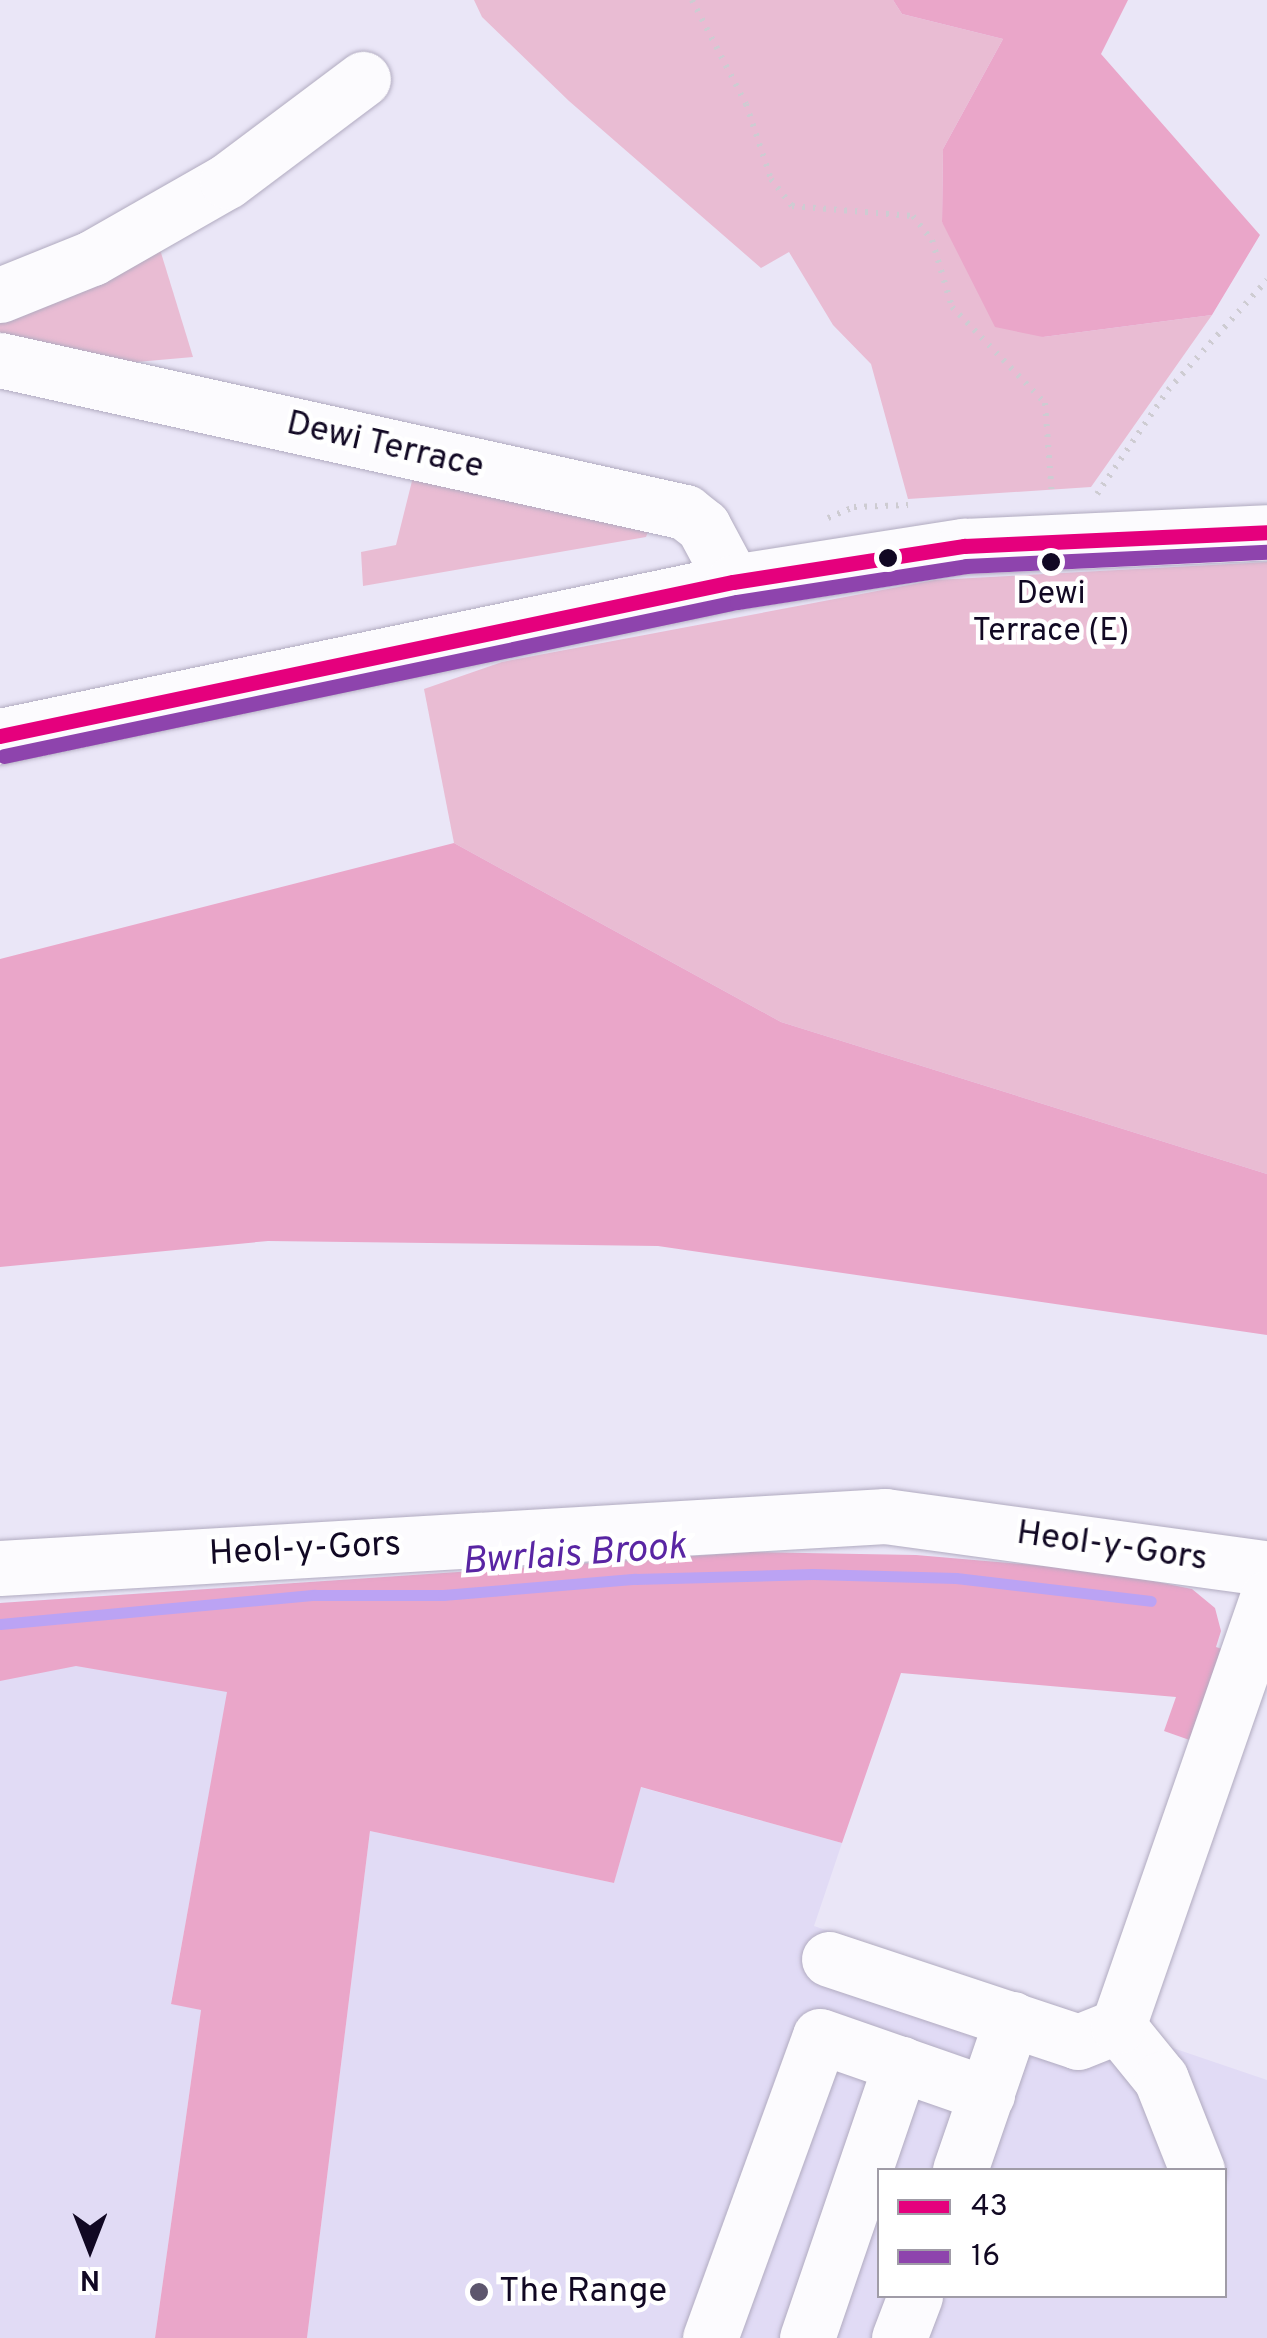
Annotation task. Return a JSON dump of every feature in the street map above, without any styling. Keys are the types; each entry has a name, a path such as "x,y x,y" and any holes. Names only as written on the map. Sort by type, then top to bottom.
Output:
{"street":[{"path":"0,295 92,258 227,181 363,79"},
{"name":"Dewi Terrace","path":"0,360 685,512 703,526 734,582"},
{"path":"0,736 734,582 964,546 1267,532"},
{"name":"Heol-y-Gors","path":"0,1568 885,1516 1267,1568"},
{"path":"829,1959 1078,2042 1118,2026 1267,1598"},
{"path":"961,2168 1012,2019"},
{"path":"1118,2026 1160,2079 1197,2168"},
{"path":"710,2338 820,2036 987,2094"},
{"path":"807,2338 901,2064"},
{"path":"900,2338 914,2298"}],"path":[{"path":"692,0 746,104 771,178 792,206 913,216 932,240 952,307 1046,403 1052,499"},
{"path":"1097,496 1168,390 1267,280"}],"shaded area":[{"path":"474,0 893,0 902,14 1003,39 943,149 942,222 1043,337 1212,315 1091,487 908,499 871,364 833,325 789,252 761,268 569,101 482,17"},
{"path":"893,0 1128,0 1101,54 1260,235 1212,315 1043,337 995,327 942,222 943,149 1003,39 902,14"},
{"path":"158,243 193,357 114,364 0,338 0,316"},
{"path":"413,477 652,521 646,537 363,586 361,552 396,545"},
{"path":"1267,562 1267,1174 781,1022 454,843 424,689 502,662 935,580"},
{"path":"454,843 781,1022 1267,1174 1267,1335 658,1246 268,1241 0,1267 0,959"},
{"path":"752,1552 916,1555 1104,1571 1192,1589 1215,1608 1221,1631 1216,1647 1228,1651 1198,1743 1164,1731 1176,1697 901,1673 842,1843 641,1787 614,1883 370,1831 307,2338 155,2338 201,2010 171,2004 227,1692 76,1666 0,1681 0,1603"},
{"path":"247,1586 171,2003 201,2010 155,2338 0,2338 0,1603"},
{"path":"640,1787 842,1843 814,1926 1267,2080 1267,2338 307,2338 370,1831 614,1883"}],"waterway":[{"name":"Bwrlais Brook","path":"0,1624 315,1595 443,1595 635,1579 813,1574 956,1578 1151,1601"}],"transit line":[{"name":"43","path":"0,736 733,582 964,546 1267,532"},
{"name":"16","path":"4,756 737,602 966,566 1267,552"}],"place":[{"name":"Dewi Terrace (E)","path":"1051,562"},
{"name":"The Range","path":"479,2292"}]}
